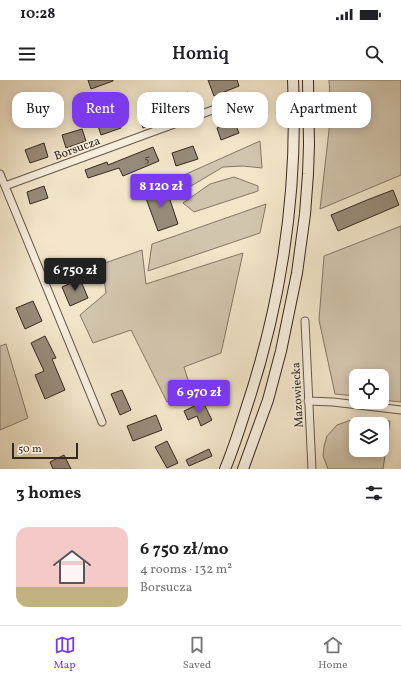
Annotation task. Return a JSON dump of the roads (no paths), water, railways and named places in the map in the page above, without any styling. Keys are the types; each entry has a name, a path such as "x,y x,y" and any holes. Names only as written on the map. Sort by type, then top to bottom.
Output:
{"main road":[{"path":"225,469 252,390 276,301 289,217 294,152 293,80"},
{"path":"243,469 268,400 281,351 297,273 305,214 308,174 308,80"}],"street":[{"name":"Borsucza","path":"5,186 212,110"},
{"path":"0,174 102,422"},
{"name":"Mazowiecka","path":"305,320 312,469"},
{"path":"308,401 333,402 401,410"}]}
